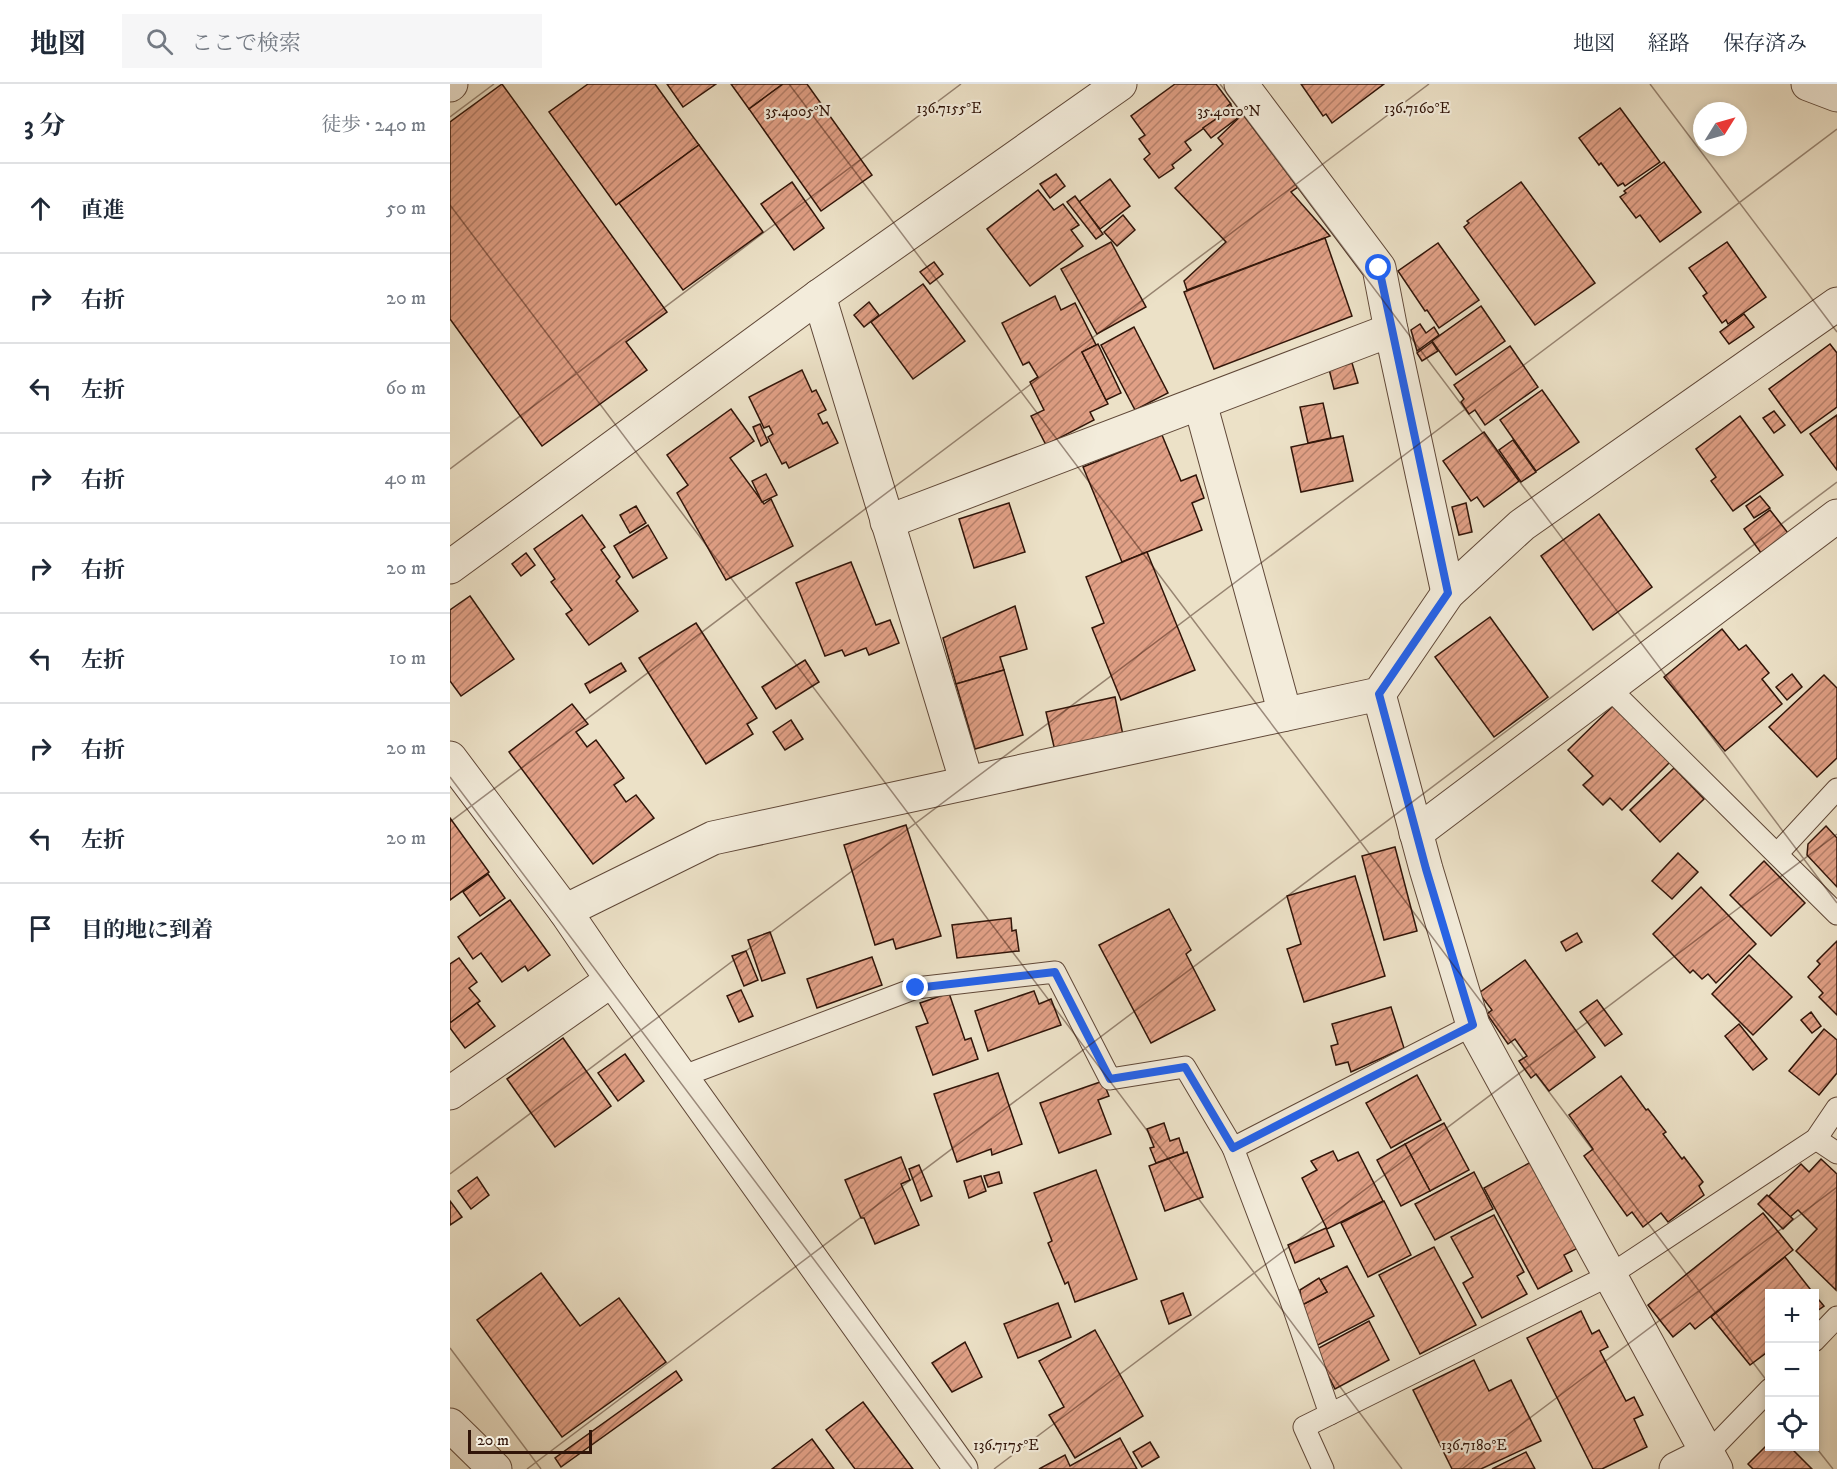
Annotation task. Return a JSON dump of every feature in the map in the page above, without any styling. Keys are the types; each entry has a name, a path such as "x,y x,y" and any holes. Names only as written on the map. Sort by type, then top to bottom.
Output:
{"street":[{"path":"450,567 819,296 1120,84"},
{"path":"1241,84 1379,268 1448,593"},
{"path":"1808,84 1837,95"},
{"path":"819,296 967,783"},
{"path":"565,911 713,838 1379,694 1448,593 1522,525 1837,303"},
{"path":"887,522 1391,330"},
{"path":"1200,403 1285,714"},
{"path":"1416,833 1837,516"},
{"path":"1379,694 1416,833 1473,1025 1712,1461 1676,1469"},
{"path":"450,758 565,911 961,1469"},
{"path":"450,1093 612,980"},
{"path":"450,1425 495,1469"}],"lane":[{"path":"1609,688 1837,914"},
{"path":"1777,854 1837,789"},
{"path":"681,1077 916,988 1055,972 1110,1079 1185,1067 1233,1148 1330,1414"},
{"path":"1233,1148 1473,1025"},
{"path":"1323,1469 1304,1427 1610,1275 1816,1139 1837,1108"},
{"path":"1816,1139 1837,1154"},
{"path":"1819,1337 1837,1317"},
{"path":"1712,1461 1765,1395"}],"building":[{"path":"502,84 667,312 626,342 647,370 542,446 450,319 450,122"},
{"path":"588,84 655,84 699,145 616,205 549,112"},
{"path":"667,84 716,84 683,107"},
{"path":"731,84 783,84 749,109"},
{"path":"783,84 807,84 872,175 821,211 749,109"},
{"path":"1175,84 1216,84 1231,104 1224,109 1226,112 1185,142 1191,150 1172,165 1174,168 1159,178 1144,159 1150,154 1139,139 1145,135 1131,116"},
{"path":"1301,84 1384,84 1332,123 1326,114 1323,116"},
{"path":"1230,104 1239,117 1211,138 1203,128 1226,112 1224,109"},
{"path":"1620,108 1660,162 1625,186 1623,183 1618,186 1579,138"},
{"path":"1246,111 1298,187 1291,192 1330,236 1187,290 1184,281 1226,242 1175,188 1223,144 1218,138"},
{"path":"699,145 763,232 683,290 619,203"},
{"path":"1664,162 1701,212 1660,242 1640,215 1636,218 1620,197 1626,193 1624,191"},
{"path":"1056,174 1065,186 1050,198 1040,184"},
{"path":"1110,179 1130,206 1100,229 1079,202"},
{"path":"792,182 824,228 794,250 761,204"},
{"path":"1521,182 1595,283 1535,325 1464,227 1469,223 1467,221"},
{"path":"1038,190 1054,210 1063,204 1079,225 1071,230 1083,246 1030,286 987,229"},
{"path":"1075,196 1103,234 1096,239 1067,202"},
{"path":"1123,215 1135,230 1117,246 1104,232"},
{"path":"1325,238 1352,316 1214,369 1184,292"},
{"path":"1111,242 1146,307 1097,334 1061,269"},
{"path":"1727,242 1766,297 1728,324 1726,320 1722,323 1703,296 1707,293 1689,268"},
{"path":"1438,243 1479,300 1439,328 1398,271"},
{"path":"934,262 943,274 930,284 920,272"},
{"path":"923,284 965,341 913,379 871,322"},
{"path":"1055,296 1061,310 1075,303 1096,345 1082,352 1108,404 1090,412 1094,420 1046,445 1031,416 1044,410 1030,382 1038,377 1029,362 1023,365 1002,323"},
{"path":"869,302 879,315 864,327 854,315"},
{"path":"1481,306 1505,341 1456,375 1432,341"},
{"path":"1744,314 1754,327 1729,344 1720,332"},
{"path":"1420,324 1426,333 1434,327 1439,335 1417,351 1411,330"},
{"path":"1134,327 1168,393 1135,410 1101,345"},
{"path":"1432,342 1438,351 1422,361 1417,353"},
{"path":"1098,344 1121,393 1106,400 1082,352"},
{"path":"1830,344 1837,353 1837,407 1801,433 1769,389"},
{"path":"1510,346 1538,387 1485,425 1475,410 1469,414 1461,402 1464,399 1454,385"},
{"path":"1352,363 1358,383 1334,389 1329,369"},
{"path":"802,370 812,392 816,390 826,410 818,414 823,424 827,422 838,443 789,468 786,462 782,464 768,437 773,434 769,426 764,428 749,397"},
{"path":"1542,390 1579,442 1536,471 1500,420"},
{"path":"1323,403 1331,438 1308,443 1300,407"},
{"path":"731,409 754,441 730,458 764,504 771,499 793,546 726,580 677,493 688,485 667,455"},
{"path":"1774,411 1785,425 1774,433 1763,418"},
{"path":"1837,415 1837,470 1810,434"},
{"path":"1740,416 1783,475 1733,511 1711,481 1716,477 1696,449"},
{"path":"760,424 768,442 761,446 753,427"},
{"path":"1484,432 1519,481 1484,507 1477,497 1471,501 1443,461"},
{"path":"1162,435 1181,481 1196,475 1204,498 1192,503 1202,530 1122,562 1083,467"},
{"path":"1343,436 1353,481 1301,492 1291,447"},
{"path":"1513,440 1536,472 1521,482 1499,450"},
{"path":"766,474 777,495 762,502 752,481"},
{"path":"1760,496 1770,508 1754,518 1746,506"},
{"path":"1009,503 1025,552 974,568 959,519"},
{"path":"1466,503 1472,532 1459,535 1452,507"},
{"path":"636,506 646,523 630,533 620,515"},
{"path":"1770,510 1788,533 1761,553 1744,529"},
{"path":"1599,514 1652,587 1593,630 1541,556"},
{"path":"582,515 605,547 601,550 620,577 616,581 638,611 589,645 566,614 572,610 551,582 555,579 534,549"},
{"path":"648,525 667,558 633,578 614,546"},
{"path":"1147,552 1195,670 1121,700 1092,628 1104,623 1086,577"},
{"path":"526,553 535,565 521,576 512,564"},
{"path":"851,562 876,625 890,620 899,643 869,655 866,648 845,656 842,650 825,656 796,583"},
{"path":"470,596 514,659 461,696 450,681 450,610"},
{"path":"1015,606 1027,649 1000,657 1004,670 956,684 943,638"},
{"path":"1490,617 1548,697 1494,737 1435,657"},
{"path":"696,623 757,718 747,724 753,734 706,764 639,658"},
{"path":"1722,629 1739,650 1746,645 1769,673 1762,679 1782,704 1725,751 1664,677"},
{"path":"805,660 819,682 776,709 762,687"},
{"path":"621,663 626,671 590,693 585,684"},
{"path":"1004,670 1023,735 975,749 956,684"},
{"path":"1792,674 1802,687 1787,700 1776,687"},
{"path":"1824,675 1837,688 1837,758 1817,777 1769,727"},
{"path":"1115,697 1123,735 1055,751 1046,712"},
{"path":"1616,703 1671,761 1622,810 1610,798 1603,805 1583,785 1593,776 1568,750"},
{"path":"572,704 588,724 576,732 587,747 596,740 624,778 614,785 626,802 636,795 654,818 593,864 509,752"},
{"path":"791,720 803,739 785,750 773,732"},
{"path":"1674,768 1704,799 1660,842 1630,810"},
{"path":"450,818 489,872 450,900"},
{"path":"906,825 941,936 896,949 893,939 875,945 844,845"},
{"path":"1826,826 1837,838 1837,887 1807,855 1808,844"},
{"path":"1395,847 1417,931 1384,940 1362,856"},
{"path":"1678,853 1698,872 1672,899 1652,881"},
{"path":"1764,861 1805,903 1771,936 1730,895"},
{"path":"488,874 505,898 480,916 463,892"},
{"path":"1355,876 1385,976 1304,1002 1287,949 1301,944 1287,896"},
{"path":"1701,887 1756,944 1716,983 1708,974 1702,979 1693,970 1690,973 1653,934"},
{"path":"510,900 550,955 528,971 525,966 502,982 481,953 473,959 458,937"},
{"path":"1169,909 1191,950 1186,954 1215,1010 1151,1043 1099,945"},
{"path":"1011,918 1012,931 1016,930 1019,951 957,958 952,925"},
{"path":"770,932 785,973 762,981 748,940"},
{"path":"1577,933 1582,942 1566,951 1561,942"},
{"path":"1837,941 1837,1015 1819,997 1823,993 1808,977 1820,964 1817,961"},
{"path":"746,951 758,980 744,986 732,956"},
{"path":"1749,955 1792,997 1753,1035 1712,994"},
{"path":"872,957 882,985 817,1008 807,979"},
{"path":"459,958 477,982 469,988 480,1001 450,1023 450,964"},
{"path":"1525,960 1595,1057 1549,1091 1536,1074 1531,1078 1519,1061 1527,1056 1515,1039 1508,1044 1487,1014 1492,1010 1479,993"},
{"path":"741,990 753,1016 739,1022 727,996"},
{"path":"1034,991 1039,1004 1051,999 1061,1025 988,1051 975,1011"},
{"path":"949,993 965,1040 971,1038 978,1059 933,1075 916,1027 928,1023 920,1003"},
{"path":"1597,1000 1622,1034 1605,1046 1580,1012"},
{"path":"477,1003 495,1026 465,1048 450,1028 450,1023"},
{"path":"1391,1007 1404,1048 1351,1072 1348,1062 1336,1065 1331,1046 1338,1044 1332,1024"},
{"path":"1811,1012 1821,1026 1812,1033 1801,1020"},
{"path":"1739,1024 1767,1059 1753,1070 1725,1036"},
{"path":"1824,1029 1837,1040 1837,1073 1819,1095 1789,1071"},
{"path":"563,1038 611,1106 555,1147 507,1079"},
{"path":"625,1054 644,1081 618,1101 598,1073"},
{"path":"998,1073 1022,1144 992,1155 991,1149 957,1162 934,1094"},
{"path":"1417,1075 1441,1120 1391,1148 1366,1103"},
{"path":"1621,1076 1646,1110 1648,1109 1666,1132 1663,1134 1682,1159 1684,1157 1703,1182 1699,1186 1704,1195 1668,1222 1661,1213 1643,1227 1632,1212 1627,1216 1584,1156 1593,1149 1569,1115"},
{"path":"1103,1081 1109,1096 1098,1100 1111,1134 1059,1153 1040,1103"},
{"path":"1164,1123 1170,1141 1179,1138 1184,1153 1156,1163 1150,1148 1154,1147 1147,1129"},
{"path":"1444,1123 1469,1170 1430,1191 1405,1144"},
{"path":"1405,1144 1430,1191 1401,1206 1377,1160"},
{"path":"1333,1151 1338,1161 1358,1152 1383,1201 1327,1229 1302,1178 1317,1170 1311,1161"},
{"path":"1187,1152 1203,1197 1165,1211 1149,1166"},
{"path":"901,1157 910,1180 901,1184 919,1225 875,1244 845,1180"},
{"path":"1821,1159 1837,1174 1836,1290 1796,1251 1817,1229 1798,1210 1790,1217 1769,1196 1801,1164 1809,1172"},
{"path":"1531,1162 1578,1248 1564,1255 1572,1271 1538,1289 1484,1188"},
{"path":"919,1165 932,1196 921,1201 909,1169"},
{"path":"1096,1170 1137,1279 1075,1302 1068,1282 1065,1284 1048,1243 1052,1241 1034,1193"},
{"path":"999,1172 1002,1183 988,1187 984,1176"},
{"path":"1474,1172 1493,1209 1435,1240 1415,1204"},
{"path":"981,1176 986,1191 969,1198 964,1181"},
{"path":"477,1177 489,1195 471,1209 458,1191"},
{"path":"1767,1195 1793,1219 1783,1229 1758,1204"},
{"path":"450,1201 462,1217 450,1225"},
{"path":"1384,1201 1411,1255 1368,1277 1341,1223"},
{"path":"1763,1213 1793,1250 1695,1329 1690,1323 1673,1337 1648,1305"},
{"path":"1494,1215 1524,1272 1517,1276 1527,1294 1482,1318 1463,1283 1473,1277 1451,1237"},
{"path":"1326,1228 1334,1246 1295,1263 1288,1245"},
{"path":"1434,1247 1476,1325 1420,1354 1379,1275"},
{"path":"1785,1257 1810,1289 1765,1289 1765,1354 1750,1365 1711,1317"},
{"path":"1347,1266 1374,1316 1314,1347 1302,1305 1327,1292 1320,1280"},
{"path":"541,1273 580,1326 619,1298 666,1362 562,1437 477,1320"},
{"path":"1319,1278 1327,1292 1302,1305 1300,1290"},
{"path":"1183,1293 1191,1315 1169,1324 1161,1301"},
{"path":"1819,1300 1824,1306 1819,1310"},
{"path":"1058,1303 1071,1337 1018,1358 1004,1324"},
{"path":"1581,1311 1592,1334 1599,1330 1608,1347 1600,1351 1626,1401 1634,1397 1643,1415 1634,1419 1647,1447 1602,1469 1593,1469 1527,1338"},
{"path":"1369,1321 1389,1360 1335,1389 1315,1350"},
{"path":"1095,1330 1143,1416 1075,1458 1049,1415 1064,1407 1039,1361"},
{"path":"965,1342 982,1377 952,1392 932,1363"},
{"path":"1474,1360 1489,1391 1511,1380 1541,1441 1481,1469 1452,1469 1413,1390"},
{"path":"676,1371 682,1380 561,1467 555,1458"},
{"path":"863,1402 913,1469 855,1469 826,1430"},
{"path":"1120,1438 1137,1469 1039,1469 1065,1455 1070,1466"},
{"path":"812,1439 834,1469 772,1469"},
{"path":"1150,1442 1159,1457 1142,1467 1133,1452"},
{"path":"1765,1447 1765,1451 1794,1451 1812,1469 1753,1469 1748,1464"},
{"path":"1526,1452 1535,1469 1492,1469"}],"route":[{"path":"916,988 1055,972 1110,1079 1185,1067 1233,1148 1473,1025 1426,869 1379,694 1448,593 1379,268"}]}
